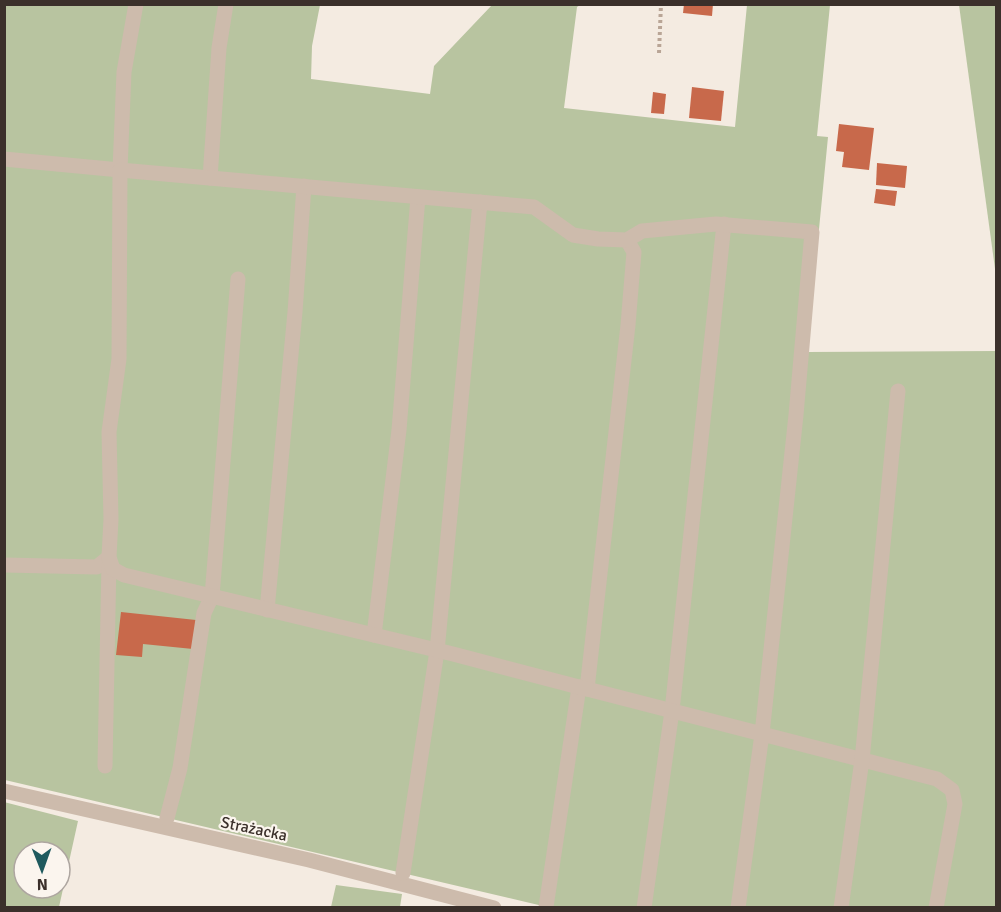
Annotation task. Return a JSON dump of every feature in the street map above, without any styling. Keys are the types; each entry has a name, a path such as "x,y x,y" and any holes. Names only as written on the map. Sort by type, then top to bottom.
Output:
{"street":[{"path":"105,766 111,519 110,432 119,359 123,72 136,4"},
{"path":"210,178 219,48 226,4"},
{"path":"4,159 534,207 573,235 598,239 627,240 642,231 716,224 812,232 796,415 762,734 738,908"},
{"path":"267,610 295,312 304,186"},
{"path":"374,635 399,430 418,197"},
{"path":"403,873 437,651 480,202"},
{"path":"644,908 672,711 724,224"},
{"path":"546,907 583,688 628,325 634,252 627,240"},
{"path":"167,818 180,768 204,613 212,596 238,279"},
{"path":"841,908 862,760 898,391"},
{"path":"4,565 97,567 110,557"},
{"path":"110,557 113,568 124,575 374,635 937,779 952,790 955,804 936,908"},
{"name":"Strażacka","path":"4,791 309,860 494,908"}],"path":[{"path":"658,53 661,4"}],"green space":[{"path":"5,5 320,5 312,46 311,79 430,94 434,66 492,5 580,5 577,7 564,108 735,127 747,5 830,5 817,136 828,137 807,352 996,351 996,907 547,907 5,780"},
{"path":"959,5 996,5 996,276"},
{"path":"4,802 78,821 72,848 72,840 12,840 12,900 61,900 59,907 5,907"},
{"path":"336,885 402,894 400,907 331,907"}],"building":[{"path":"684,4 713,4 712,16 683,13"},
{"path":"692,87 724,91 721,121 689,118"},
{"path":"653,92 666,94 664,114 651,113"},
{"path":"839,124 874,128 869,170 842,167 844,152 836,151"},
{"path":"877,163 907,166 905,188 876,185"},
{"path":"876,189 897,191 895,206 874,203"},
{"path":"121,612 196,620 193,649 143,644 142,657 116,655"}]}
